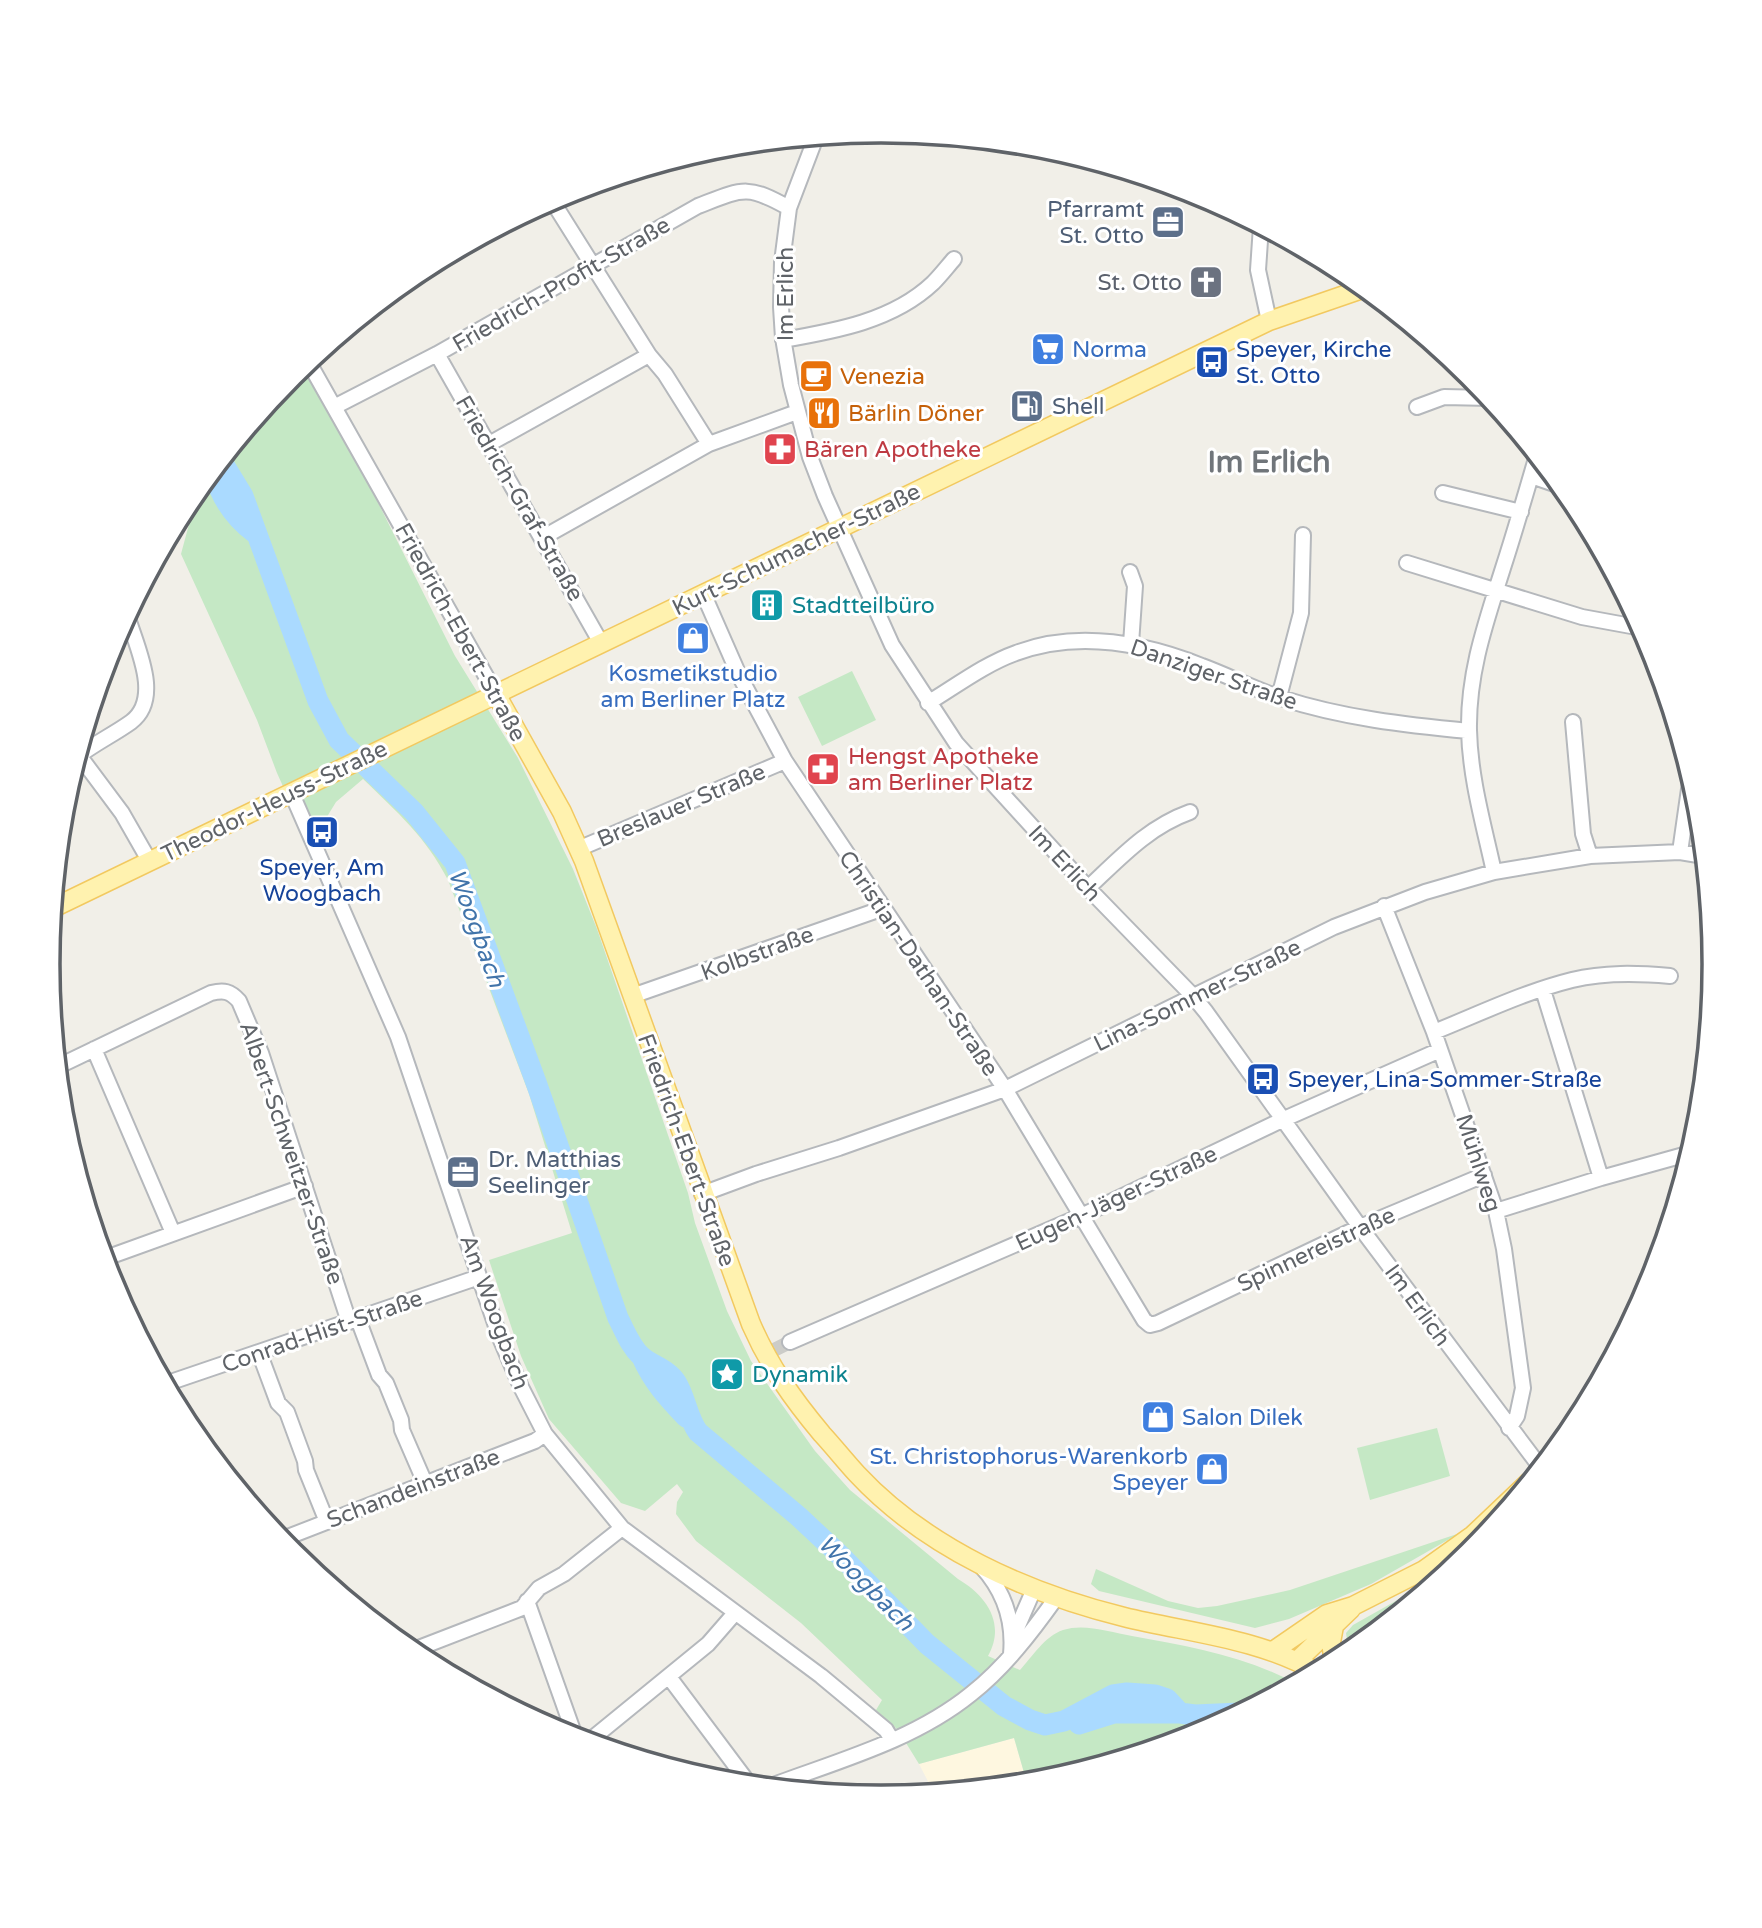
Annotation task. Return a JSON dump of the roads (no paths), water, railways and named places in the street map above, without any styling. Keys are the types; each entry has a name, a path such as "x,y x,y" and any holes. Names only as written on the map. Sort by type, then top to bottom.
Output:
{"main road":[{"name":"Kurt-Schumacher-Straße","path":"496,694 1269,321 1353,292"},
{"name":"Theodor-Heuss-Straße","path":"62,904 496,694"},
{"name":"Friedrich-Ebert-Straße","path":"496,694 562,812 596,891 702,1194 769,1352 796,1402 858,1475 923,1530 976,1561 1056,1598 1273,1651 1306,1666"},
{"path":"1273,1651 1327,1614 1353,1606 1424,1570 1471,1535"},
{"path":"1297,1661 1353,1606"},
{"path":"1332,1650 1334,1626"}],"street":[{"name":"Im Erlich","path":"813,146 789,208 782,262 783,340 797,412 810,457 892,645 956,743 1088,888 1194,996 1360,1227 1535,1461"},
{"name":"Friedrich-Profit-Straße","path":"336,406 437,354 698,206 736,191 762,193 789,208"},
{"path":"557,209 709,444"},
{"path":"1260,236 1258,270 1269,321"},
{"path":"783,340 838,330 891,310 931,285 954,259"},
{"name":"Friedrich-Graf-Straße","path":"437,354 601,643"},
{"path":"489,444 649,355"},
{"name":"Friedrich-Ebert-Straße","path":"314,370 496,694"},
{"path":"1417,407 1444,397 1476,398"},
{"path":"542,538 709,444 797,412"},
{"path":"1494,872 1477,796 1469,731 1476,657 1534,465"},
{"path":"1531,476 1545,481"},
{"path":"1443,494 1521,512"},
{"path":"1279,697 1301,614 1303,535"},
{"path":"1407,563 1582,617 1629,626"},
{"path":"1130,572 1135,586 1130,644"},
{"name":"Christian-Dathan-Straße","path":"703,593 739,675 785,761 881,909 1005,1089 1144,1320 1150,1325"},
{"path":"87,750 133,720 145,702 144,675 131,630"},
{"name":"Danziger Straße","path":"928,703 1003,659 1030,649 1071,642 1117,642 1200,665 1279,697 1361,719 1469,731"},
{"path":"1573,722 1583,834 1590,856"},
{"name":"Breslauer Straße","path":"578,849 785,761"},
{"path":"84,764 122,813 150,862"},
{"name":"Am Woogbach","path":"292,794 398,1037 508,1360 545,1434 622,1528 821,1676 886,1730 892,1740"},
{"path":"1680,852 1687,804"},
{"path":"1088,888 1147,834 1171,819 1191,812"},
{"name":"Lina-Sommer-Straße","path":"702,1194 1005,1089 1384,906 1494,872 1590,856 1680,852 1695,854"},
{"name":"Mühlweg","path":"1384,906 1434,1032 1496,1211 1522,1388 1517,1416 1508,1428"},
{"name":"Kolbstraße","path":"632,996 881,909"},
{"path":"1434,1032 1572,980 1602,975 1670,976"},
{"path":"1543,990 1601,1178"},
{"name":"Albert-Schweitzer-Straße","path":"94,1049 211,993 226,991 239,1001 251,1028 354,1320 397,1408 402,1430 425,1483"},
{"path":"66,1063 94,1049 173,1233"},
{"name":"Eugen-Jäger-Straße","path":"790,1342 1081,1216 1282,1120 1440,1049"},
{"path":"1496,1211 1680,1156"},
{"name":"Spinnereistraße","path":"1150,1325 1360,1227 1484,1175"},
{"path":"113,1255 305,1186"},
{"name":"Conrad-Hist-Straße","path":"174,1381 480,1277"},
{"path":"259,1352 278,1403 286,1412 327,1522"},
{"name":"Schandeinstraße","path":"291,1536 535,1441 545,1434"},
{"path":"424,1646 514,1612 539,1588 564,1574 622,1528"},
{"path":"976,1561 1006,1605 1009,1652"},
{"path":"1009,1652 1034,1588"},
{"path":"788,1780 892,1740 925,1724 969,1696 1009,1652 1027,1640 1056,1598"},
{"path":"527,1601 571,1724"},
{"path":"597,1735 708,1644 735,1613"},
{"path":"670,1676 741,1773"}],"waterway":[{"name":"Woogbach","path":"226,468 243,496 318,701 339,740 414,812 455,863 537,1085 618,1318 637,1352 676,1382 698,1432 798,1516 927,1644 1004,1706 1045,1725 1064,1721 1113,1695 1127,1693 1155,1695 1167,1699 1180,1713 1215,1714"},
{"name":"Woogbach","path":"217,482 228,505 255,533"},
{"name":"Woogbach","path":"642,1357 656,1382 686,1417"},
{"name":"Woogbach","path":"1079,1724 1114,1713 1180,1713"}],"tunnel":[{"path":"774,1350 790,1342"}],"place":[{"name":"Pfarramt St. Otto","path":"1168,222"},
{"name":"St. Otto","path":"1206,282"},
{"name":"Norma","path":"1048,349"},
{"name":"Speyer, Kirche St. Otto","path":"1212,362"},
{"name":"Venezia","path":"816,376"},
{"name":"Shell","path":"1027,406"},
{"name":"Bärlin Döner","path":"824,413"},
{"name":"Bären Apotheke","path":"780,449"},
{"name":"Stadtteilbüro","path":"767,605"},
{"name":"Kosmetikstudio am Berliner Platz","path":"693,638"},
{"name":"Hengst Apotheke am Berliner Platz","path":"823,769"},
{"name":"Speyer, Am Woogbach","path":"322,832"},
{"name":"Speyer, Lina-Sommer-Straße","path":"1263,1079"},
{"name":"Dr. Matthias Seelinger","path":"463,1172"},
{"name":"Dynamik","path":"727,1374"},
{"name":"Salon Dilek","path":"1158,1417"},
{"name":"St. Christophorus-Warenkorb Speyer","path":"1212,1469"}],"district":[{"name":"Im Erlich","path":"1269,462"}]}
